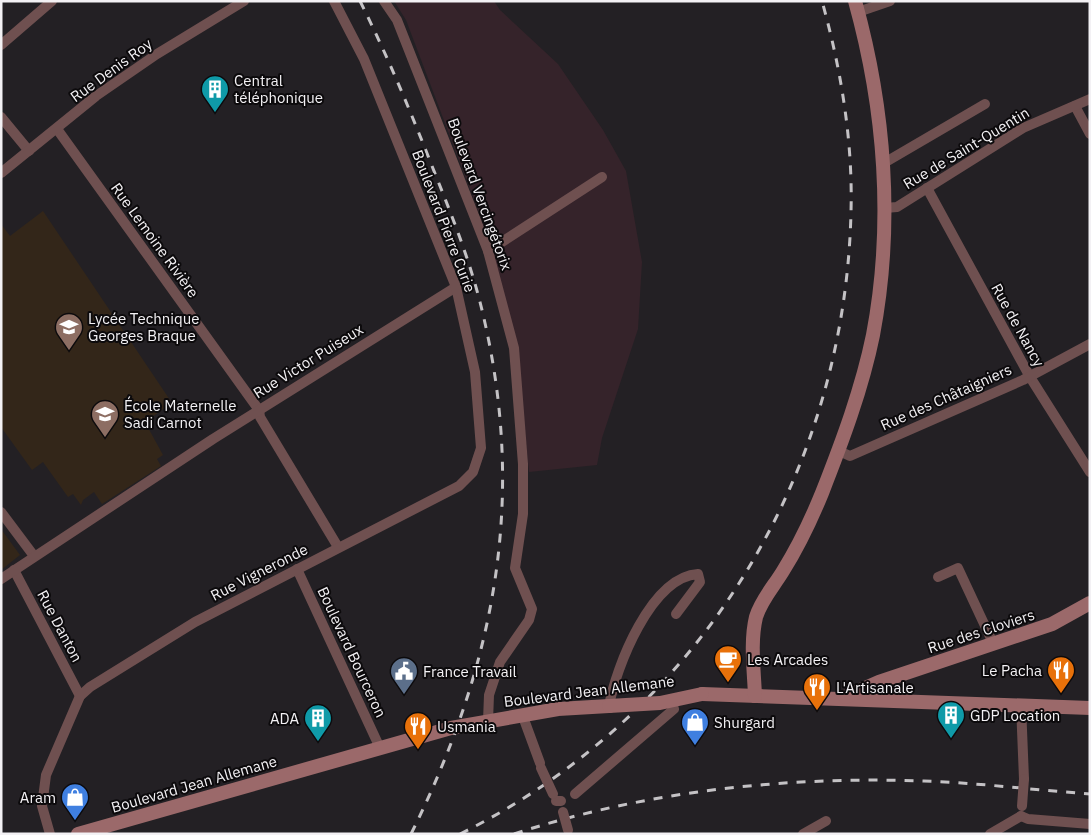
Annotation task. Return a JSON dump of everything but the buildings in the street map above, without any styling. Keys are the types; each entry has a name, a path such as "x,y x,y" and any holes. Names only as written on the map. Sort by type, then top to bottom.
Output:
{"main road":[{"path":"755,696 754,646 756,618 759,607 783,570 803,533 839,451 865,370 879,294 885,208 884,163 871,67 856,7"},
{"name":"Rue des Cloviers","path":"842,698 880,682 1052,624 1090,603"},
{"path":"880,682 881,693 894,700"},
{"name":"Boulevard Jean Allemane","path":"78,834 380,748 488,720 558,709 660,703 702,694 1090,708"}],"street":[{"path":"1,45 52,1"},
{"name":"Rue Denis Roy","path":"1,173 96,96 157,54 244,1"},
{"name":"Boulevard Pierre Curie","path":"334,1 364,59 456,287 475,372 481,448 473,472 459,486"},
{"name":"Boulevard Vercingétorix","path":"384,1 397,20 488,251 514,348 523,464 523,514 515,568 532,609 529,620 500,662 489,695 488,720"},
{"path":"856,7 890,1"},
{"name":"Rue de Saint-Quentin","path":"885,208 897,207 1023,128 1090,99"},
{"path":"884,163 984,104"},
{"path":"1075,106 1090,134"},
{"path":"1,117 29,151"},
{"name":"Rue Lemoine Rivière","path":"57,129 259,410 260,417 338,547"},
{"path":"488,251 602,177"},
{"name":"Rue de Nancy","path":"927,188 1030,377 1090,472"},
{"name":"Rue Victor Puiseux","path":"1,579 259,410 456,287"},
{"name":"Rue des Châtaigniers","path":"839,451 850,456 1030,377 1090,344"},
{"name":"Rue Vigneronde","path":"80,696 110,673 194,622 459,486"},
{"path":"1,512 34,556"},
{"path":"938,577 958,568 994,643"},
{"name":"Boulevard Bourceron","path":"297,569 380,748"},
{"name":"Rue Danton","path":"14,570 80,696"},
{"path":"609,706 615,680 647,612 665,591 683,579 698,574 700,582 676,614"},
{"path":"50,834 42,806 46,776 80,696"},
{"path":"575,794 674,709 670,700"},
{"path":"1021,705 1024,779 1022,811 1028,820 1090,824"},
{"path":"522,714 541,766 556,798"},
{"path":"990,834 1022,811"},
{"path":"563,812 568,830"},
{"path":"803,834 826,821"}],"shaded area":[{"path":"394,1 494,1 500,10 558,64 603,130 626,171 642,262 638,329 602,438 597,465 529,472 517,351 490,242 406,20"},
{"name":"Lycée Technique Georges Braque","path":"43,211 172,403 145,422 163,455 157,459 161,466 102,504 94,492 83,500 81,505 73,494 68,497 43,462 32,470 1,427 1,224 10,236"},
{"path":"1,529 20,555 1,570"}],"railway":[{"path":"360,1 389,62 415,124 452,216 470,267 480,302 494,372 502,441 502,508 496,574 483,640 465,705 441,769 411,834"},
{"path":"460,834 545,784 621,724 687,655 742,578 787,494 821,404 842,310 851,212 848,132 835,53 822,1"},
{"path":"514,834 614,807 665,797 769,784 872,780 924,781 1090,794"}],"place":[{"name":"Central téléphonique","path":"215,113"},
{"name":"Lycée Technique Georges Braque","path":"69,351"},
{"name":"École Maternelle Sadi Carnot","path":"105,438"},
{"name":"Les Arcades","path":"728,683"},
{"name":"Le Pacha","path":"1061,694"},
{"name":"France Travail","path":"404,695"},
{"name":"L'Artisanale","path":"817,711"},
{"name":"GDP Location","path":"951,739"},
{"name":"ADA","path":"318,742"},
{"name":"Shurgard","path":"695,746"},
{"name":"Usmania","path":"418,750"},
{"name":"Aram","path":"75,821"}]}
